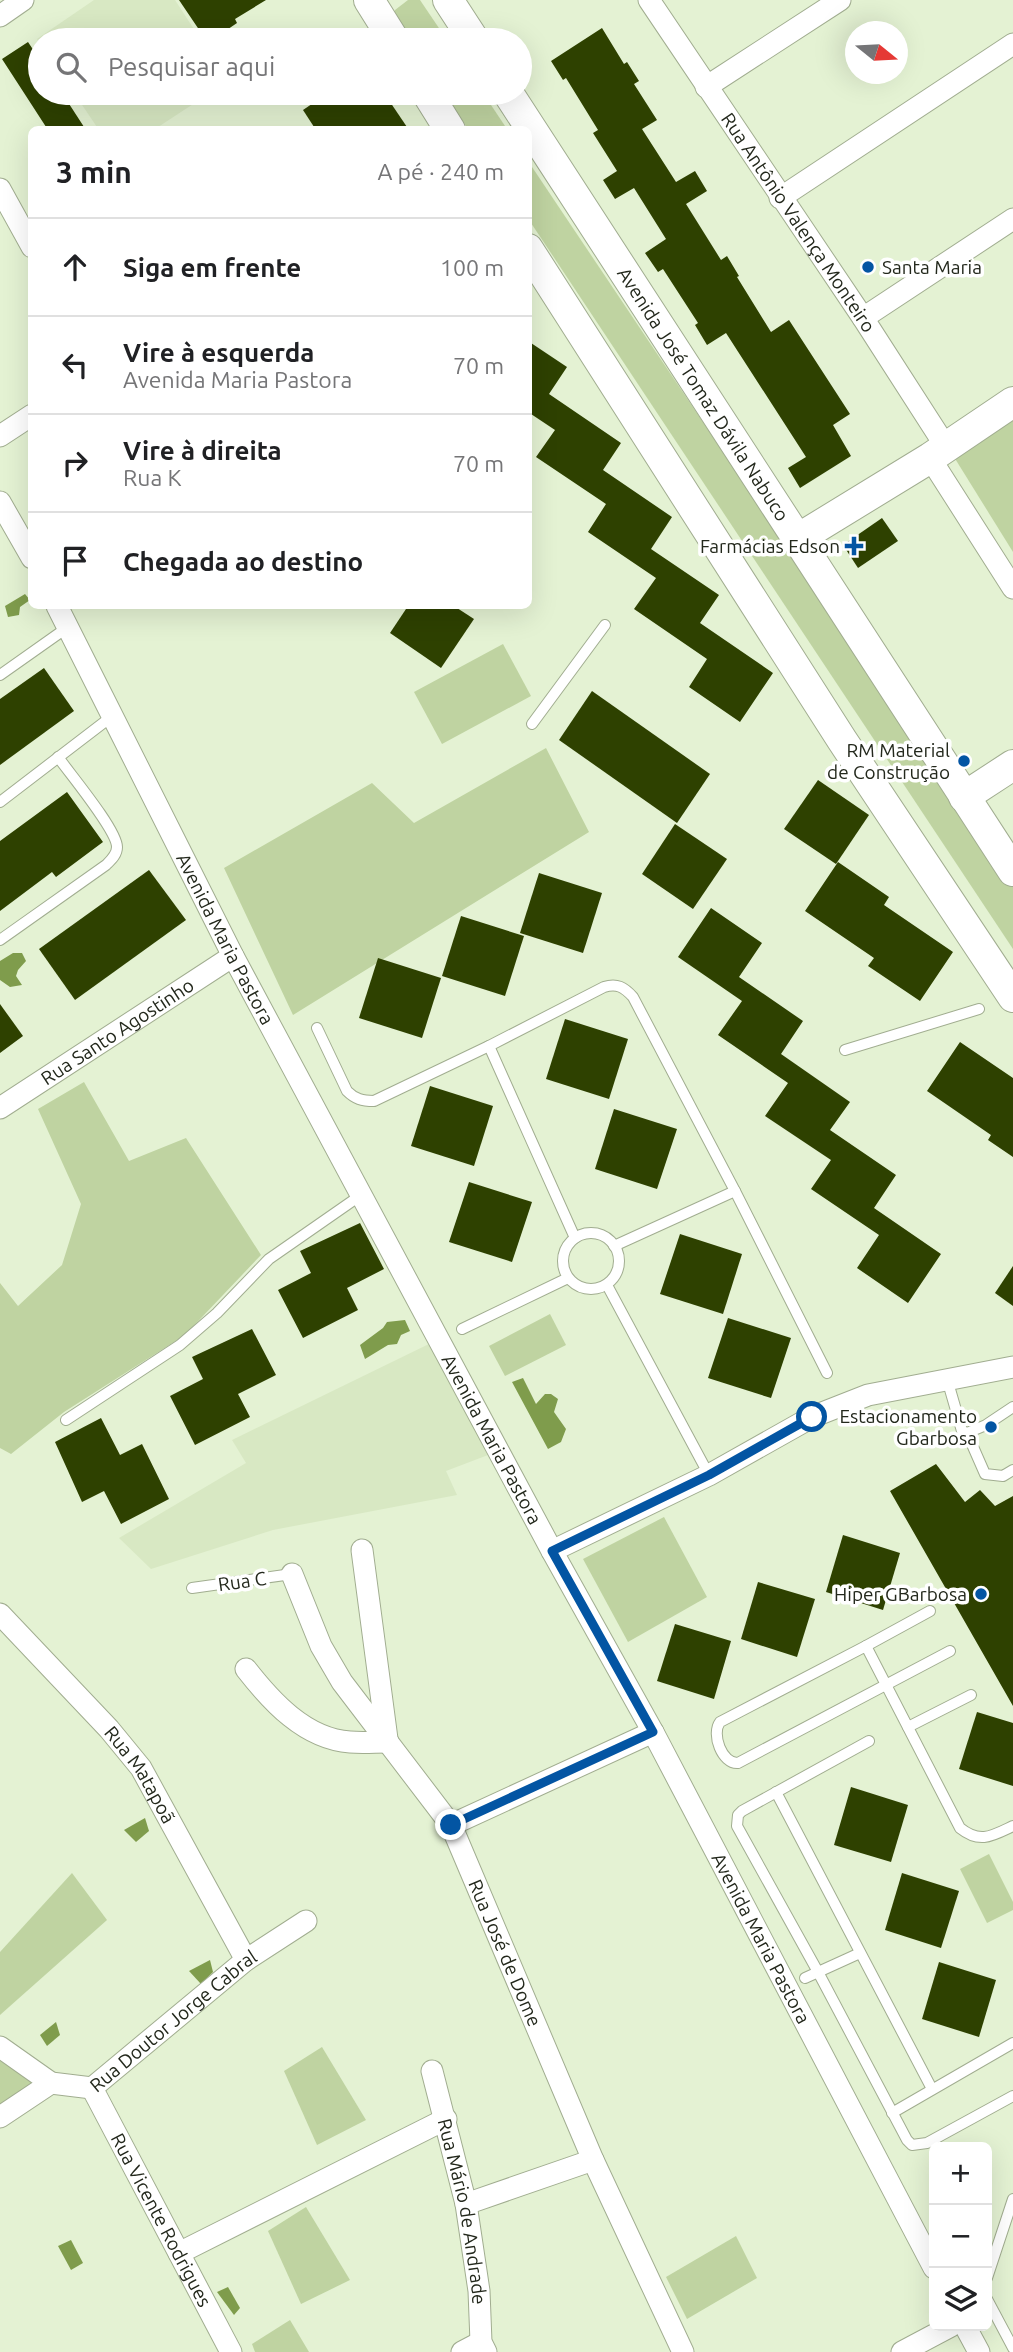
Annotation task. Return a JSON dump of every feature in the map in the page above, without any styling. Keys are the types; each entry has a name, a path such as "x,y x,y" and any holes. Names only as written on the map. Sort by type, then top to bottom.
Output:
{"main road":[{"path":"448,0 466,28"},
{"path":"375,2 388,28"},
{"path":"434,105 448,126"},
{"name":"Avenida José Tomaz Dávila Nabuco","path":"516,105 529,126"},
{"name":"Avenida José Tomaz Dávila Nabuco","path":"532,130 1013,871"},
{"path":"532,260 842,740 1013,997"},
{"path":"796,540 938,453 1013,402"},
{"path":"964,797 1013,765"}],"street":[{"path":"0,16 23,0"},
{"name":"Rua Antônio Valença Monteiro","path":"649,0 863,318 1013,587"},
{"path":"706,87 840,0"},
{"path":"780,198 1013,44"},
{"path":"0,189 28,240"},
{"path":"863,318 1013,219"},
{"path":"0,436 28,418"},
{"path":"0,502 28,551"},
{"name":"Avenida Maria Pastora","path":"59,609 233,956 552,1551 653,1732 803,1979 929,2257"},
{"name":"Rua Santo Agostinho","path":"0,1108 233,956"},
{"path":"552,1551 709,1475 812,1417 868,1395 1013,1367"},
{"path":"246,1669 263,1691 307,1729 347,1742 388,1742 362,1550"},
{"name":"Rua José de Dome","path":"292,1574 321,1646 342,1682 451,1825 593,2160 683,2352"},
{"name":"Rua Matapoã","path":"0,1614 109,1729 141,1768 246,1960"},
{"path":"451,1825 653,1732"},
{"name":"Rua Doutor Jorge Cabral","path":"51,2083 92,2088 246,1960 306,1921"},
{"path":"0,2047 51,2083 0,2117"},
{"name":"Rua Mário de Andrade","path":"432,2071 466,2204 479,2291 476,2349"},
{"name":"Rua Vicente Rodrigues","path":"92,2088 231,2352"},
{"path":"179,2253 446,2119"},
{"path":"466,2204 593,2160"},
{"path":"902,2352 942,2331"},
{"path":"968,2331 979,2352"}],"lane":[{"path":"532,724 604,625"},
{"path":"0,675 68,627"},
{"path":"0,802 111,717"},
{"path":"0,940 106,866 115,856 117,845 112,831 58,757"},
{"path":"317,1028 347,1091 354,1098 374,1101 604,987 614,984 626,988 735,1191 827,1373"},
{"path":"845,1050 979,1009"},
{"path":"489,1046 575,1238"},
{"path":"614,1246 735,1191"},
{"path":"66,1420 180,1345 217,1313 269,1259 361,1195"},
{"path":"596,1234 607,1238 614,1246 619,1256 619,1267 607,1285 586,1289 575,1285 568,1278 563,1268 563,1256 575,1238 596,1234"},
{"path":"462,1329 568,1278"},
{"path":"607,1285 709,1475"},
{"path":"947,1379 961,1431 967,1433 1013,1407"},
{"path":"967,1433 985,1474 1003,1476 1013,1470"},
{"name":"Rua C","path":"192,1588 292,1574"},
{"path":"930,1611 720,1722 716,1727 716,1734 726,1760 738,1763 950,1651"},
{"path":"866,1646 960,1828 969,1835 981,1838 1013,1826"},
{"path":"908,1727 971,1695"},
{"path":"869,1741 742,1811 738,1815 737,1826 803,1979 912,2145 920,2145 1013,2096"},
{"path":"776,1792 932,2089"},
{"path":"803,1979 860,1953"},
{"path":"892,2113 1013,2043"},
{"path":"990,2268 1013,2199"},
{"path":"992,2308 1013,2348"}],"shaded area":[{"path":"94,0 175,0 193,28 53,28"},
{"path":"408,0 420,0 439,28 400,28 394,19 395,10"},
{"path":"82,105 192,105 160,126 96,126"},
{"path":"452,105 491,105 505,126 466,126"},
{"path":"532,167 1013,885 1013,949 532,225"},
{"path":"1013,418 1013,552 954,457"},
{"path":"25,594 28,598 28,601 20,607 19,615 8,617 5,606"},
{"path":"503,644 531,696 442,744 414,692"},
{"path":"546,748 589,832 293,1015 224,868 372,783 414,823"},
{"path":"13,953 22,953 26,961 16,976 22,985 10,987 0,980 0,961"},
{"path":"84,1082 129,1161 186,1138 261,1255 185,1335 64,1412 11,1454 0,1448 0,1283 18,1306 62,1265 81,1204 38,1109"},
{"path":"550,1314 566,1345 505,1376 489,1346"},
{"path":"405,1320 410,1331 401,1335 397,1344 388,1345 365,1359 360,1345 387,1322"},
{"path":"433,1342 488,1455 446,1471 457,1495 273,1530 151,1569 119,1538 246,1463 232,1440"},
{"path":"523,1378 536,1404 545,1394 551,1394 558,1399 554,1412 566,1429 561,1442 548,1449 512,1382"},
{"path":"664,1517 707,1597 628,1642 583,1559"},
{"path":"145,1818 149,1831 136,1842 124,1830"},
{"path":"989,1854 1013,1902 1013,1910 987,1923 960,1869"},
{"path":"72,1873 107,1920 0,2015 0,1952"},
{"path":"210,1960 213,1972 201,1984 189,1971"},
{"path":"56,2022 60,2035 47,2046 40,2035"},
{"path":"0,2043 64,2087 0,2123"},
{"path":"322,2047 366,2120 317,2145 284,2071"},
{"path":"306,2207 350,2280 301,2304 268,2231"},
{"path":"736,2236 757,2278 687,2319 666,2277"},
{"path":"71,2240 83,2263 71,2270 58,2246"},
{"path":"228,2287 240,2308 234,2315 217,2292"},
{"path":"290,2320 309,2352 255,2352 252,2344"}],"building":[{"path":"179,0 266,0 235,19 237,23 230,28 198,28"},
{"path":"602,28 624,64 627,62 639,81 634,84 657,120 642,129 676,182 695,171 707,191 686,204 721,260 727,256 771,332 789,320 850,414 833,425 851,456 800,488 788,468 806,457 726,333 707,345 695,325 698,323 663,269 658,272 645,253 666,239 634,188 615,199 603,180 617,171 593,133 598,130 566,78 563,80 551,61"},
{"path":"28,42 28,99 2,59"},
{"path":"32,105 70,105 83,126 45,126"},
{"path":"310,105 392,105 406,126 313,126 303,110"},
{"path":"532,344 567,367 549,394 621,443 603,470 672,517 651,549 719,595 700,623 773,673 740,722 689,687 707,659 634,609 656,578 588,532 606,504 536,457 555,430 532,415"},
{"path":"882,518 898,541 858,568 843,545"},
{"path":"406,609 459,609 474,619 441,668 390,633"},
{"path":"44,668 74,711 0,765 0,699"},
{"path":"592,691 710,774 677,823 559,740"},
{"path":"818,780 869,815 836,864 784,829"},
{"path":"67,792 103,842 56,877 52,872 0,911 0,841"},
{"path":"675,824 727,859 693,909 642,874"},
{"path":"838,862 889,897 884,905 953,952 920,1001 868,966 874,958 805,911"},
{"path":"149,870 186,920 75,1000 39,949"},
{"path":"539,873 602,893 583,953 520,933"},
{"path":"711,908 762,943 739,977 803,1021 781,1054 850,1102 830,1130 896,1175 874,1208 941,1254 908,1303 857,1268 879,1235 811,1189 831,1160 765,1116 788,1083 718,1035 742,1001 678,957"},
{"path":"461,916 524,936 505,996 442,976"},
{"path":"378,958 441,978 422,1038 359,1018"},
{"path":"0,1004 23,1036 0,1053"},
{"path":"565,1019 628,1039 609,1099 546,1079"},
{"path":"960,1042 1013,1078 1013,1157 988,1140 991,1135 927,1091"},
{"path":"430,1086 493,1106 474,1166 411,1146"},
{"path":"614,1109 677,1129 657,1189 595,1169"},
{"path":"469,1182 532,1202 512,1262 449,1242"},
{"path":"360,1223 384,1269 347,1288 358,1310 303,1338 278,1290 311,1273 300,1251"},
{"path":"680,1234 742,1254 723,1314 660,1294"},
{"path":"1013,1266 1013,1306 995,1293"},
{"path":"728,1318 791,1338 771,1398 708,1378"},
{"path":"252,1329 276,1375 238,1394 250,1417 195,1445 170,1396 203,1379 192,1357"},
{"path":"101,1418 120,1455 142,1444 169,1499 121,1524 104,1491 82,1502 55,1442"},
{"name":"Hiper GBarbosa","path":"936,1464 965,1502 980,1490 995,1506 1013,1496 1013,1706 890,1491"},
{"path":"843,1535 900,1553 883,1610 826,1592"},
{"path":"758,1582 815,1599 797,1657 741,1639"},
{"path":"675,1624 731,1641 714,1699 657,1681"},
{"path":"977,1712 1013,1723 1013,1786 959,1769"},
{"path":"851,1787 908,1805 891,1862 834,1845"},
{"path":"902,1873 959,1891 941,1948 885,1930"},
{"path":"939,1962 996,1980 979,2037 922,2019"}],"place":[{"name":"Santa Maria","path":"868,267"},
{"name":"Farmácias Edson","path":"854,546"},
{"name":"RM Material de Construção","path":"964,761"},
{"name":"Estacionamento Gbarbosa","path":"991,1427"},
{"name":"Hiper GBarbosa","path":"981,1594"}],"route":[{"path":"451,1825 653,1732 552,1551 709,1475 812,1417"}]}
